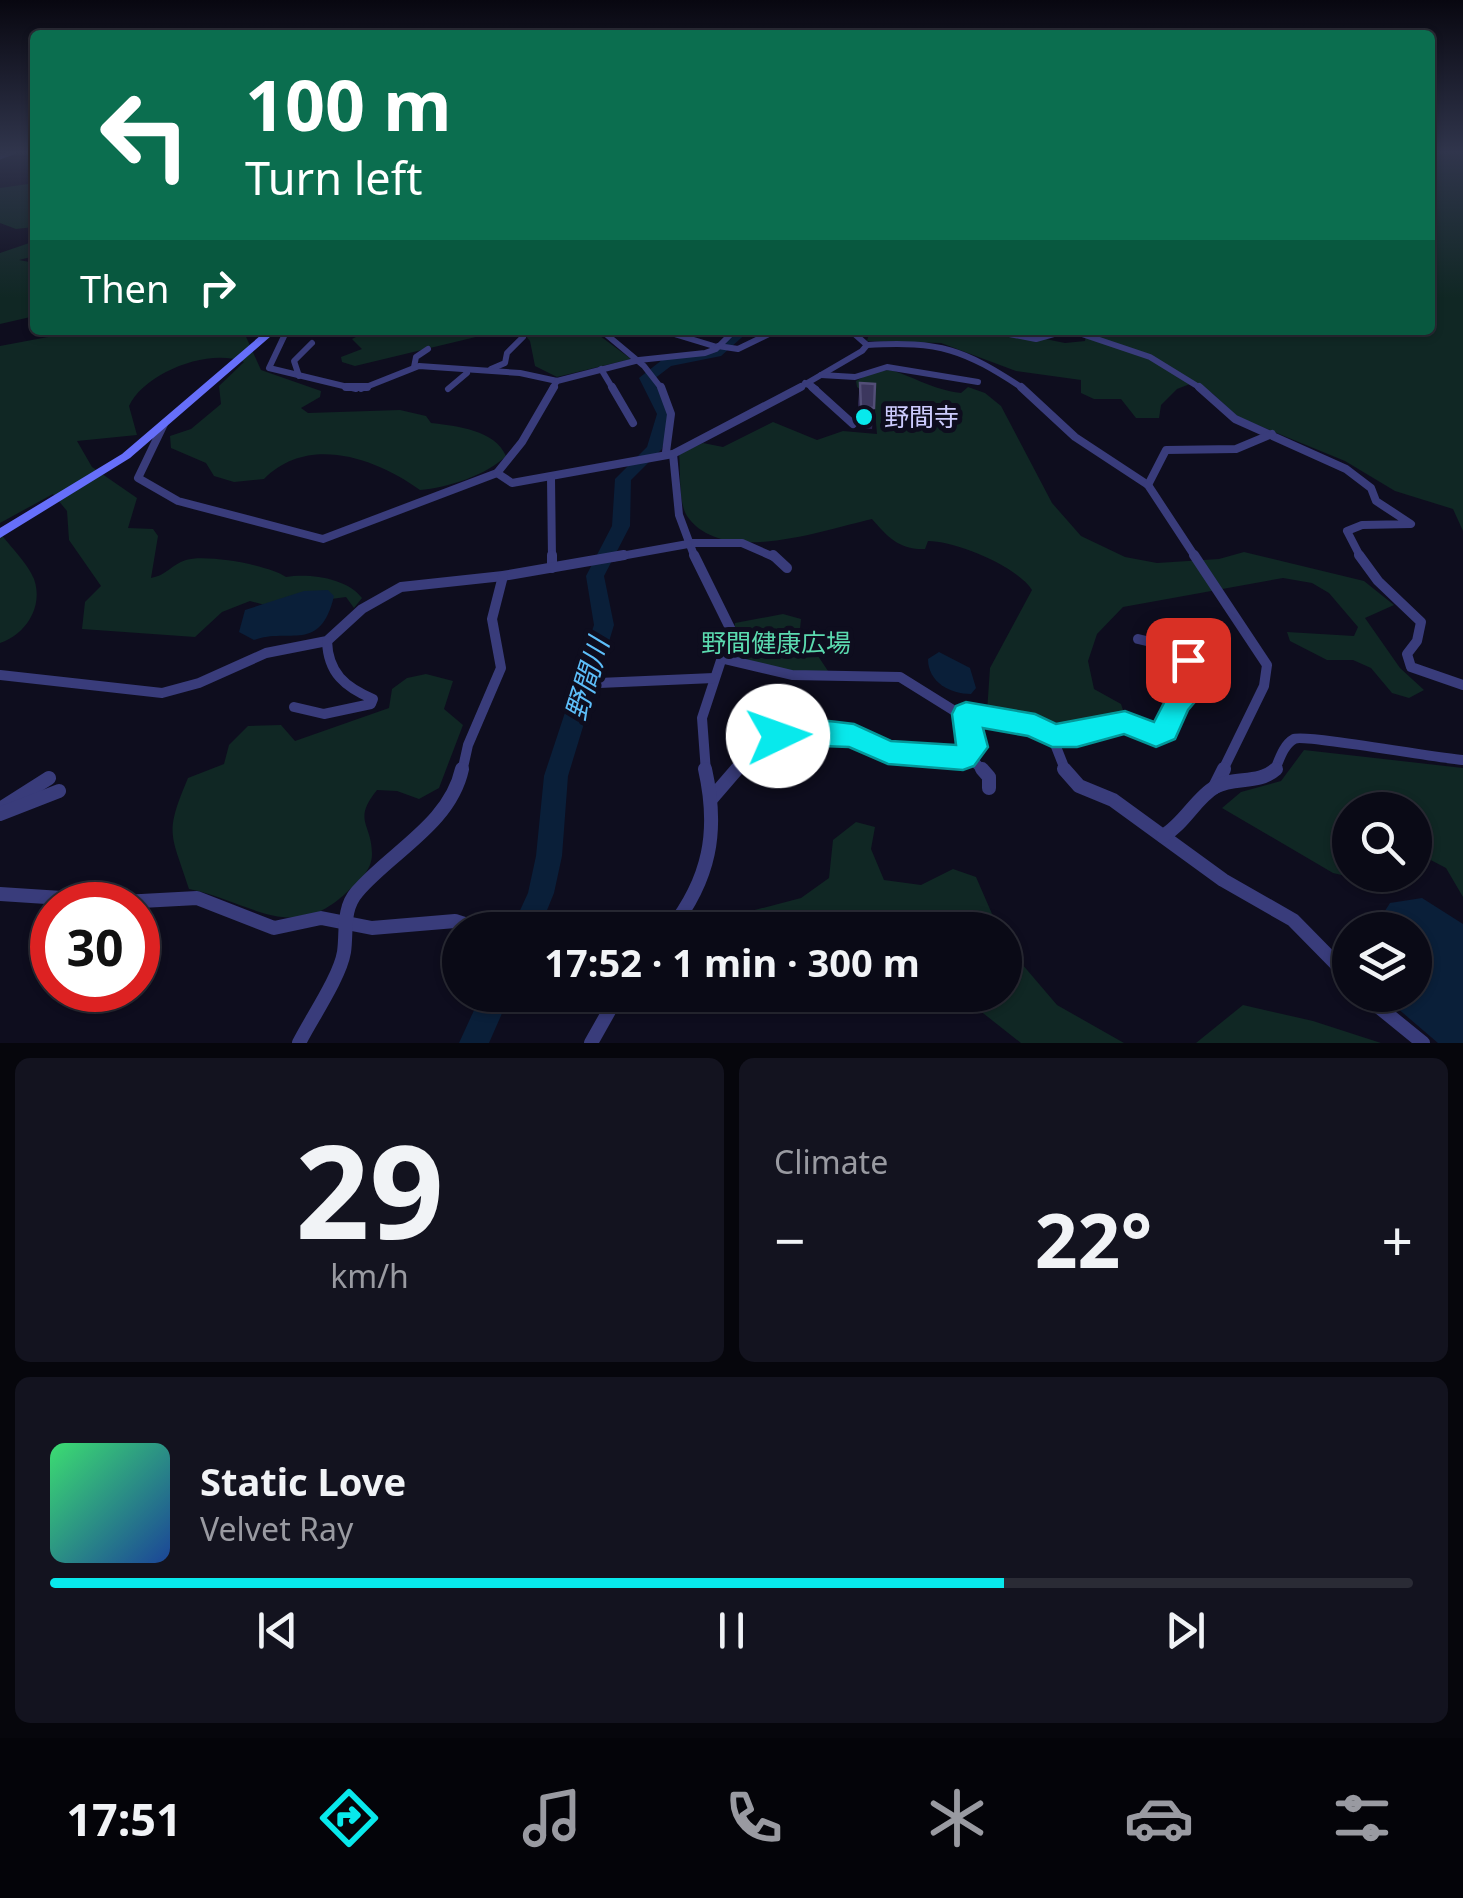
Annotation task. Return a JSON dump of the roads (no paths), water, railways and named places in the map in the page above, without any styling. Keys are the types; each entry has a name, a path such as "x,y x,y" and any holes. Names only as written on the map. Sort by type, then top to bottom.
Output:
{"street":[{"path":"0,534 94,480 267,335"},
{"path":"284,335 268,362 269,368 360,390 414,367 520,372 557,382 639,360 718,347 730,335"},
{"path":"607,335 639,360 660,387 671,414 663,444 670,453 688,544 731,630 702,719 700,756 712,799 714,838 695,902 686,912"},
{"path":"678,335 738,349 767,335"},
{"path":"860,335 867,345"},
{"path":"1015,335 1036,339 1051,335"},
{"path":"1084,335 1150,357 1191,380 1235,419 1346,468 1371,488 1376,501 1411,524 1402,528 1354,525 1347,531 1382,586 1414,609 1422,623 1420,638 1407,654 1411,666 1463,685"},
{"path":"448,389 471,372 501,366 523,336"},
{"path":"932,337 969,354 1036,397 1075,437 1148,485 1267,664 1264,686 1215,788 1180,826 1163,836"},
{"path":"497,473 512,484 670,453 805,383 867,345 922,342 969,354"},
{"path":"299,376 294,361 312,343"},
{"path":"414,367 416,357 428,350"},
{"path":"820,374 855,377 887,367 978,382"},
{"path":"601,370 633,424"},
{"path":"164,424 138,478 178,501 323,539 497,473 515,456 519,440 557,382"},
{"path":"805,383 824,393 853,424"},
{"path":"1148,485 1166,450 1236,450 1272,434"},
{"path":"551,478 559,508 553,523 552,568"},
{"path":"0,674 162,694 199,683 266,653 327,641 362,608 400,587 503,576 688,544 767,548 787,568"},
{"path":"299,1043 344,954 344,925 354,895 426,829 459,784 468,745 501,668 492,618 503,576"},
{"path":"724,659 772,676 906,678 945,706 966,714 1035,726 1052,736 1077,735 1125,722 1150,735 1165,730 1177,704 1196,684 1196,672 1180,652 1152,639 1138,639"},
{"path":"294,707 309,713 338,714 371,704 373,699 335,677 328,666 327,641"},
{"path":"576,684 714,678"},
{"path":"966,714 973,747 969,756"},
{"path":"712,799 754,752 787,732 854,736 888,752 969,756 990,777 988,788"},
{"path":"1052,736 1063,768 1078,786 1113,800 1223,880 1293,920 1332,960"},
{"path":"1215,788 1264,778 1274,771 1285,746 1295,738 1312,736 1398,754 1463,760"},
{"path":"0,812 49,778"},
{"path":"0,812 59,790"},
{"path":"0,894 122,902 197,898 274,928 322,918 372,928 442,922"},
{"path":"591,1043 608,1012"},
{"path":"1385,1012 1422,1043"}],"water":[{"path":"328,590 334,596 328,614 312,632 254,640 239,632 245,610 304,591"},
{"path":"939,652 970,668 976,688 971,694 955,692 936,680 928,659"},
{"path":"1422,898 1463,924 1463,1043 1438,1043 1402,1012 1432,1012 1432,912 1384,912 1390,903"}],"waterway":[{"name":"野間川","path":"533,912 549,856 556,776 604,625 595,576 621,526 623,479 654,449 664,414 646,378 667,363 716,353 737,335"},
{"name":"野間川","path":"474,1043 488,1012"}],"place":[{"name":"野間寺","path":"864,417"}],"park label":[{"name":"野間健康広場","path":"776,643"}]}
